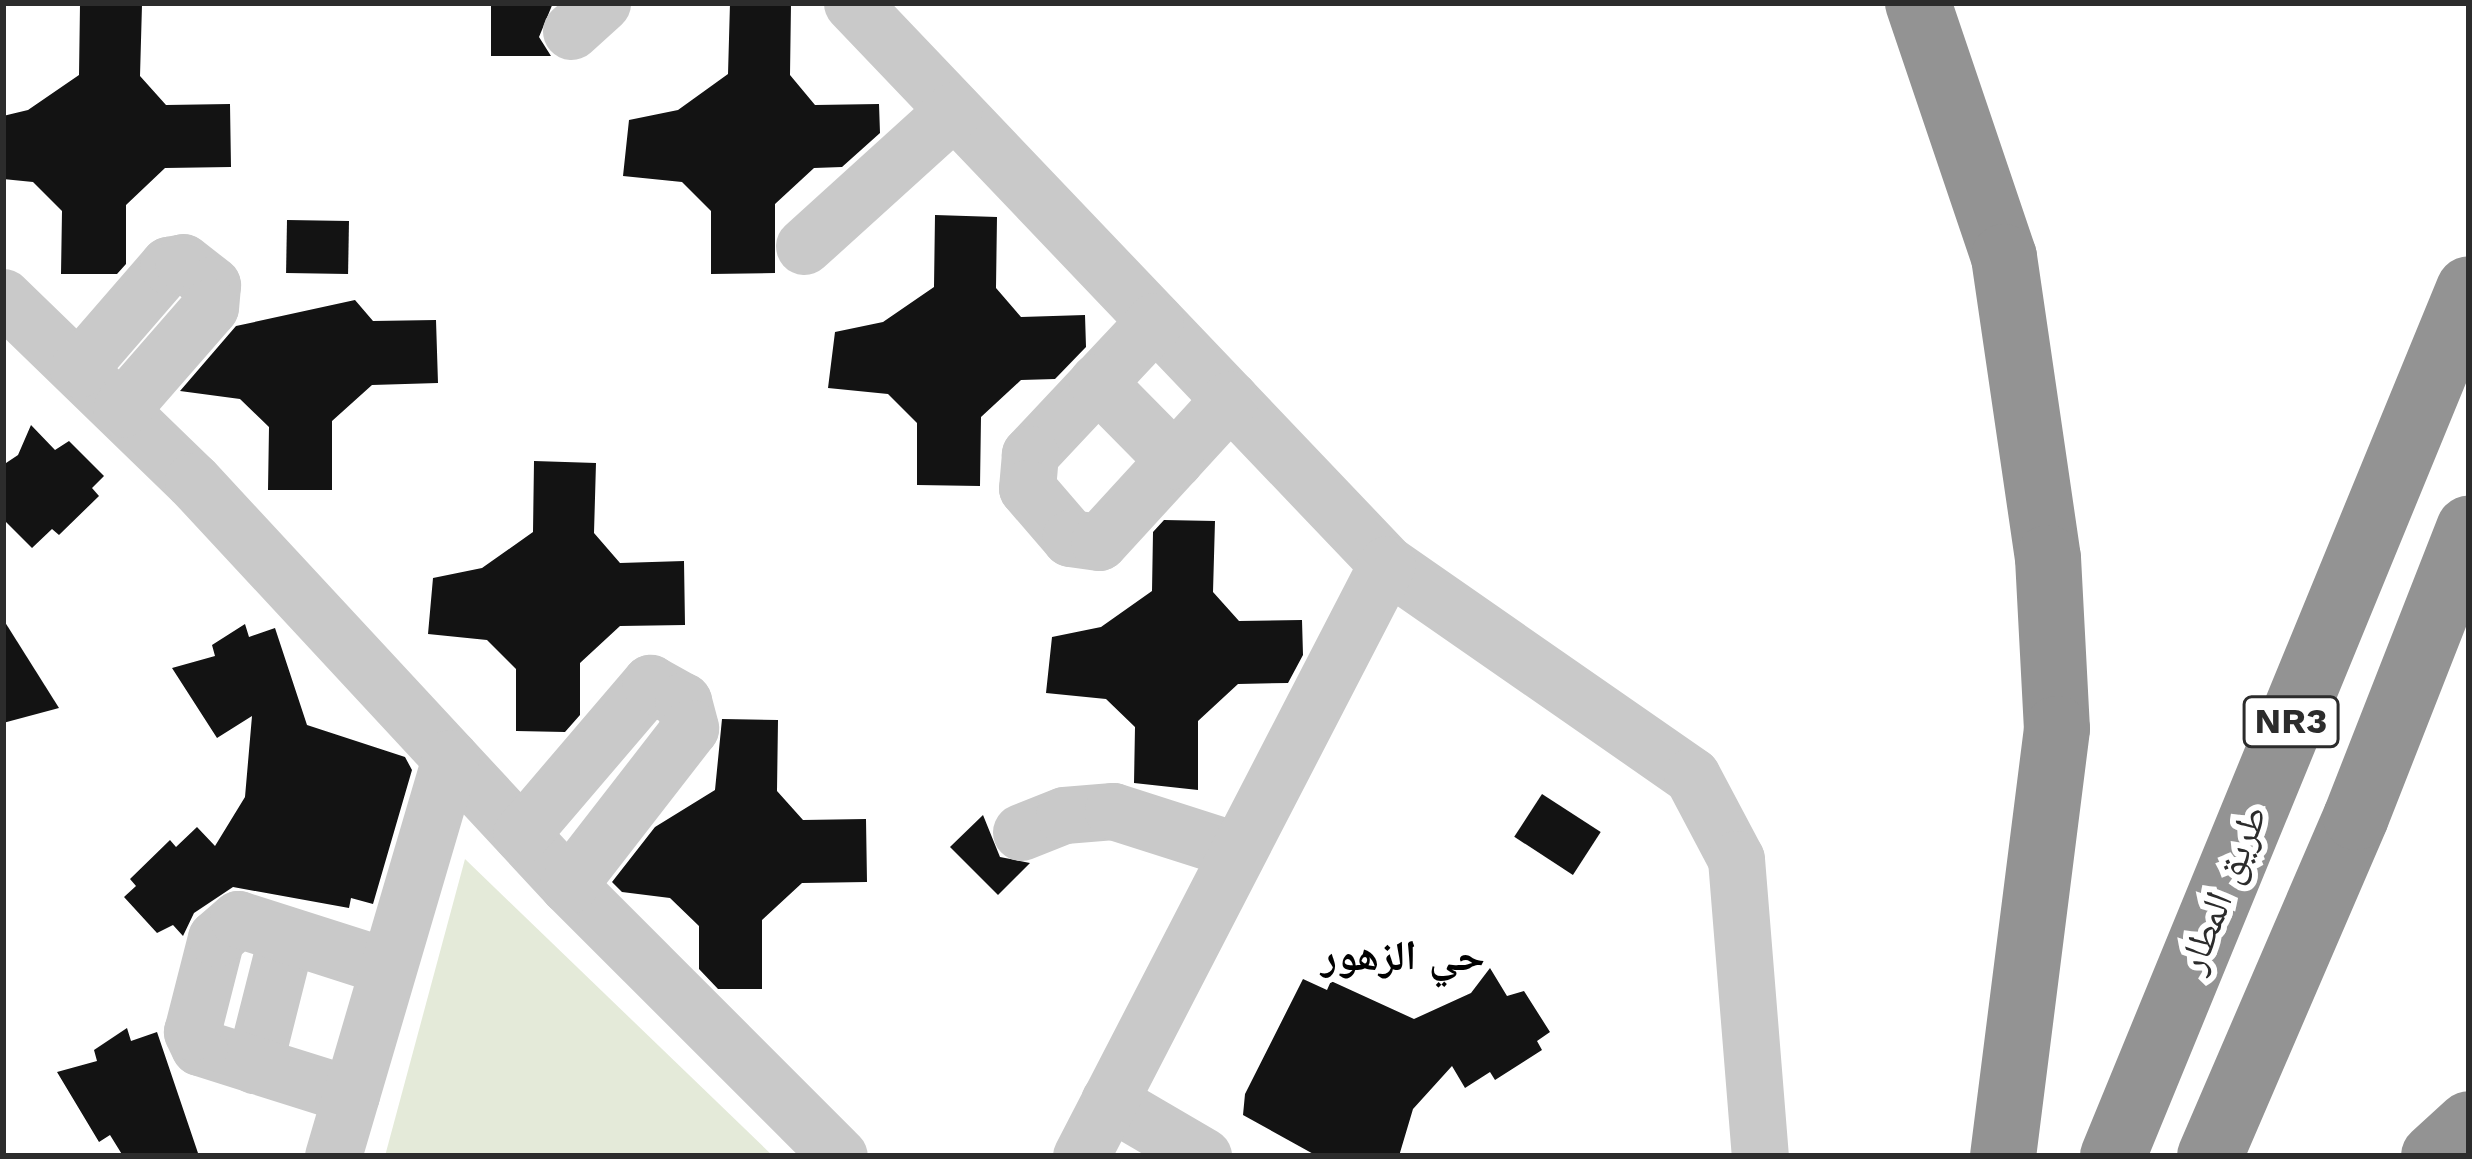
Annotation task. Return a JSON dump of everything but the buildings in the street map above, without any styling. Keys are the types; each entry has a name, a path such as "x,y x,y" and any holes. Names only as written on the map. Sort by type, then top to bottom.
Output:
{"highway":[{"path":"1918,3 2004,257 2048,558 2056,729 2003,1156"},
{"name":"طريق المطار","path":"2114,1156 2469,289"},
{"name":"NR3","path":"2210,1156 2356,817 2469,528"},
{"path":"2434,1156 2469,1124"}],"street":[{"path":"852,3 1387,564 1656,746 1692,776 1719,815 1736,859 1760,1156"},
{"path":"804,246 954,110"},
{"path":"78,369 168,265 183,262 212,285 210,307 121,409"},
{"path":"3,297 121,409 568,885 839,1156"},
{"path":"1155,321 1030,454 1025,471 1028,488 1070,538 1099,542 1230,399"},
{"path":"1097,382 1174,460"},
{"path":"1081,1156 1387,564"},
{"path":"521,834 650,683 683,701 690,728 568,885"},
{"path":"333,1156 450,758"},
{"path":"1021,832 1064,814 1112,811 1238,851"},
{"path":"350,1095 254,1065 287,935 388,967"},
{"path":"1109,1101 1202,1156"}],"green space":[{"path":"465,859 773,1156 385,1156"}],"district":[{"name":"حي الزهور","path":"1403,956"}]}
